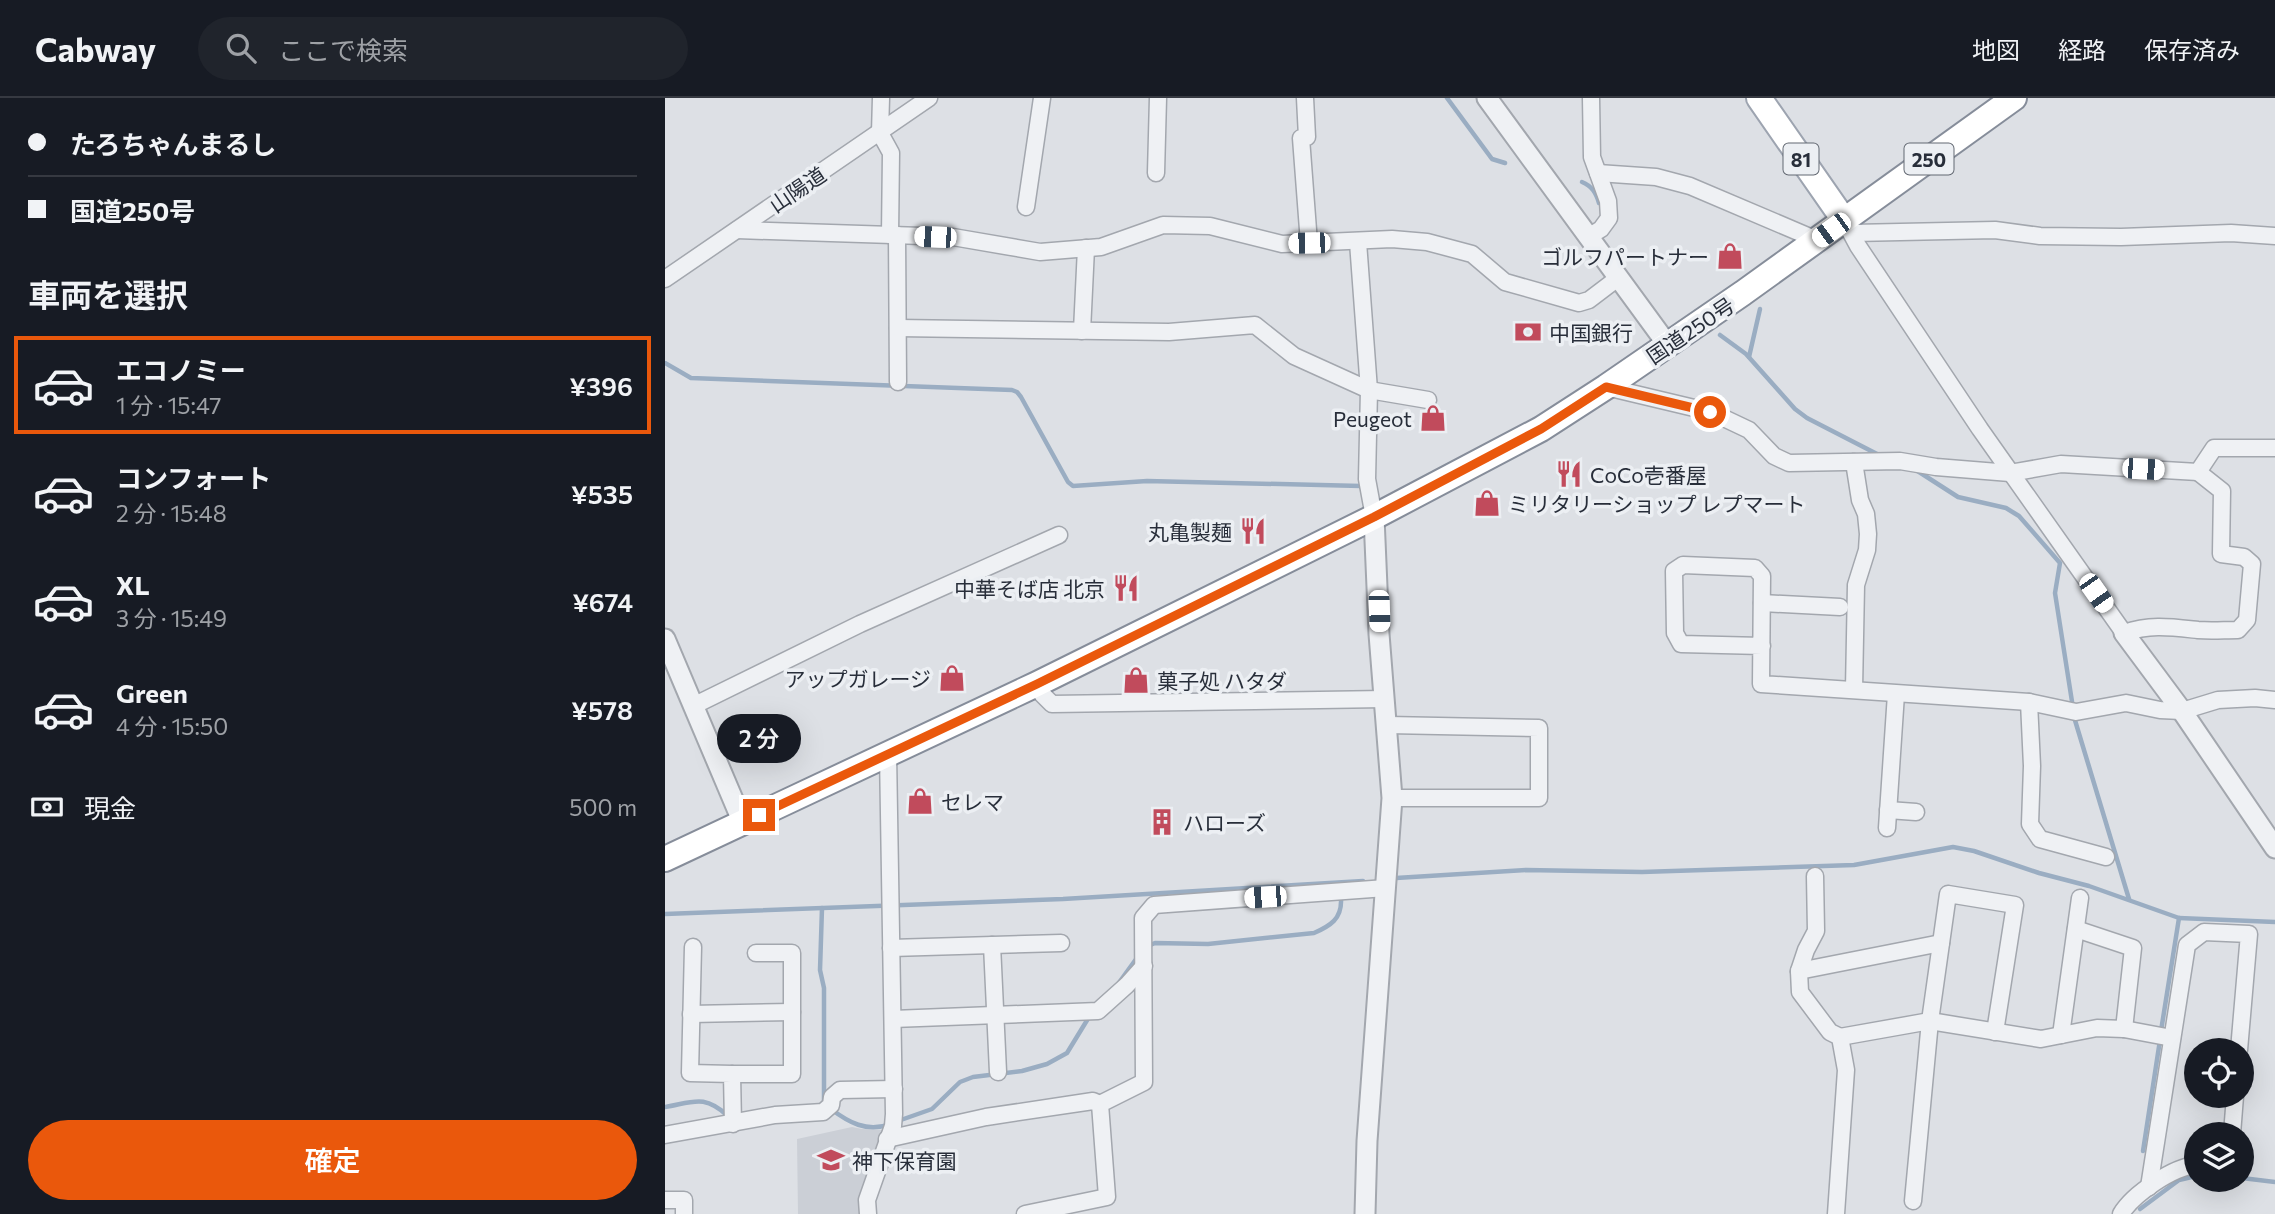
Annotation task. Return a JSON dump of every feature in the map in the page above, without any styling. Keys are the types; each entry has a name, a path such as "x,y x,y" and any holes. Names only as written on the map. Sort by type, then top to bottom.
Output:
{"main road":[{"name":"81","path":"1759,98 1849,226"},
{"name":"国道250号","path":"665,859 1037,684 1374,517 1612,389 1667,344 1817,240 1849,226 2014,98"}],"street":[{"path":"881,98 880,133 891,153 898,382"},
{"name":"山陽道","path":"665,279 929,98"},
{"path":"1026,207 1042,98"},
{"path":"1156,173 1158,98"},
{"path":"1305,98 1307,138 1301,138 1309,243"},
{"path":"1487,98 1667,344"},
{"path":"1588,237 1601,229 1609,218 1608,201 1593,158 1591,98"},
{"path":"1598,173 1656,177 1690,186 1817,240"},
{"path":"737,230 953,237 1040,252 1101,247 1163,226 1210,226 1282,244 1392,239 1427,242 1472,254 1505,282 1579,303 1589,300 1618,278"},
{"path":"2275,236 2231,233 2121,237 2041,236 1995,230 1849,226 1858,246 2010,472 2182,711 2275,848"},
{"path":"1357,242 1369,390 1367,479 1374,517 1379,634 1392,797 1367,1141 1365,1214"},
{"path":"1082,331 1086,248"},
{"path":"898,328 1169,332 1255,325 1294,356 1369,390 1427,400"},
{"path":"1612,389 1710,412 1749,430 1774,456 1789,463 1900,461 1936,467 2010,472 2061,464 2198,472 2222,491 2221,554 2244,556 2252,564 2247,620 2238,631 2201,631 2161,625 2146,626 2124,633"},
{"path":"2198,472 2214,448 2275,448"},
{"path":"1854,462 1868,534 1867,550 1856,585 1854,689"},
{"path":"693,706 860,624 1059,536"},
{"path":"1762,646 1681,644 1675,633 1674,571 1683,565 1755,568 1762,576 1762,646 1761,684 2029,702 2073,712 2126,703 2160,710 2182,711 2218,700 2275,700"},
{"path":"1762,603 1840,607"},
{"path":"665,639 743,823"},
{"path":"1037,684 1052,704 1385,699"},
{"path":"1887,828 1896,694"},
{"path":"2029,702 2032,766 2030,824 2040,839 2106,857"},
{"path":"1388,724 1539,728 1539,799 1392,797"},
{"path":"868,1214 867,1200 891,1128 894,1089 888,753"},
{"path":"1888,810 1916,812"},
{"path":"1815,876 1816,931 1806,950 1800,971 1800,992 1830,1032 1840,1037 1930,1021 2041,1040 2097,1028 2124,1029 2164,1036"},
{"path":"891,1128 1093,1101 1100,1104 1144,1082 1143,918 1154,905 1386,888"},
{"path":"1913,1201 1930,1021 1948,894 2015,905 1996,1032"},
{"path":"2061,1035 2080,898"},
{"path":"2075,929 2133,948 2124,1029"},
{"path":"2149,1187 2164,1036 2187,945 2204,932 2249,934 2240,1038"},
{"path":"891,948 1061,943"},
{"path":"1800,971 1941,943"},
{"path":"992,945 998,1072"},
{"path":"693,947 690,1073 792,1074 792,953 756,953"},
{"path":"893,1019 1098,1011 1128,985 1143,955"},
{"path":"691,1014 792,1012"},
{"path":"1836,1214 1846,1070 1840,1037"},
{"path":"732,1073 733,1124"},
{"path":"665,1135 775,1115 823,1112 840,1090 894,1089"},
{"path":"1025,1214 1107,1197 1100,1104"},
{"path":"2121,1214 2149,1187 2184,1169"},
{"path":"665,1200 684,1200 684,1214"}],"shaded area":[{"path":"852,1127 885,1130 860,1214 798,1214 797,1139"}],"waterway":[{"path":"1447,98 1492,159 1505,163"},
{"path":"1582,182 1593,190 1599,203"},
{"path":"1749,357 1760,309"},
{"path":"1720,335 1746,354 1795,409 1807,418 1879,455"},
{"path":"665,363 691,378 1012,390 1021,397 1068,482 1073,486 1147,481 1361,486"},
{"path":"1916,470 1958,497 2006,508 2019,516 2060,563 2055,593 2073,708"},
{"path":"2074,717 2129,899"},
{"path":"1396,878 1526,870 1642,872 1854,865 1953,847 2089,886 2179,918 2275,922"},
{"path":"665,914 1063,899 1363,881"},
{"path":"1148,946 1155,943 1208,944 1314,933 1334,921 1341,906 1341,899"},
{"path":"822,908 820,970 824,988 824,1102"},
{"path":"2161,1031 2179,918"},
{"path":"1118,984 1139,955"},
{"path":"898,1121 932,1109 960,1082 973,1077 1022,1071 1047,1064 1067,1053 1089,1017"},
{"path":"2143,1151 2160,1040"},
{"path":"665,1107 698,1101 712,1105 728,1116"},
{"path":"831,1109 858,1125 873,1127 890,1124"},
{"path":"2140,1209 2184,1179"},
{"path":"2254,1179 2275,1182"}],"place":[{"name":"ゴルフパートナー","path":"1730,256"},
{"name":"中国銀行","path":"1528,332"},
{"name":"Peugeot","path":"1433,418"},
{"name":"CoCo壱番屋","path":"1569,474"},
{"name":"ミリタリーショップ レプマート","path":"1487,503"},
{"name":"丸亀製麺","path":"1253,531"},
{"name":"中華そば店 北京","path":"1126,588"},
{"name":"アップガレージ","path":"952,678"},
{"name":"菓子処 ハタダ","path":"1136,680"},
{"name":"セレマ","path":"920,801"},
{"name":"ハローズ","path":"1162,822"},
{"name":"神下保育園","path":"831,1160"}],"route":[{"path":"759,815 1037,684 1374,517 1541,429 1606,387 1710,412"}]}
